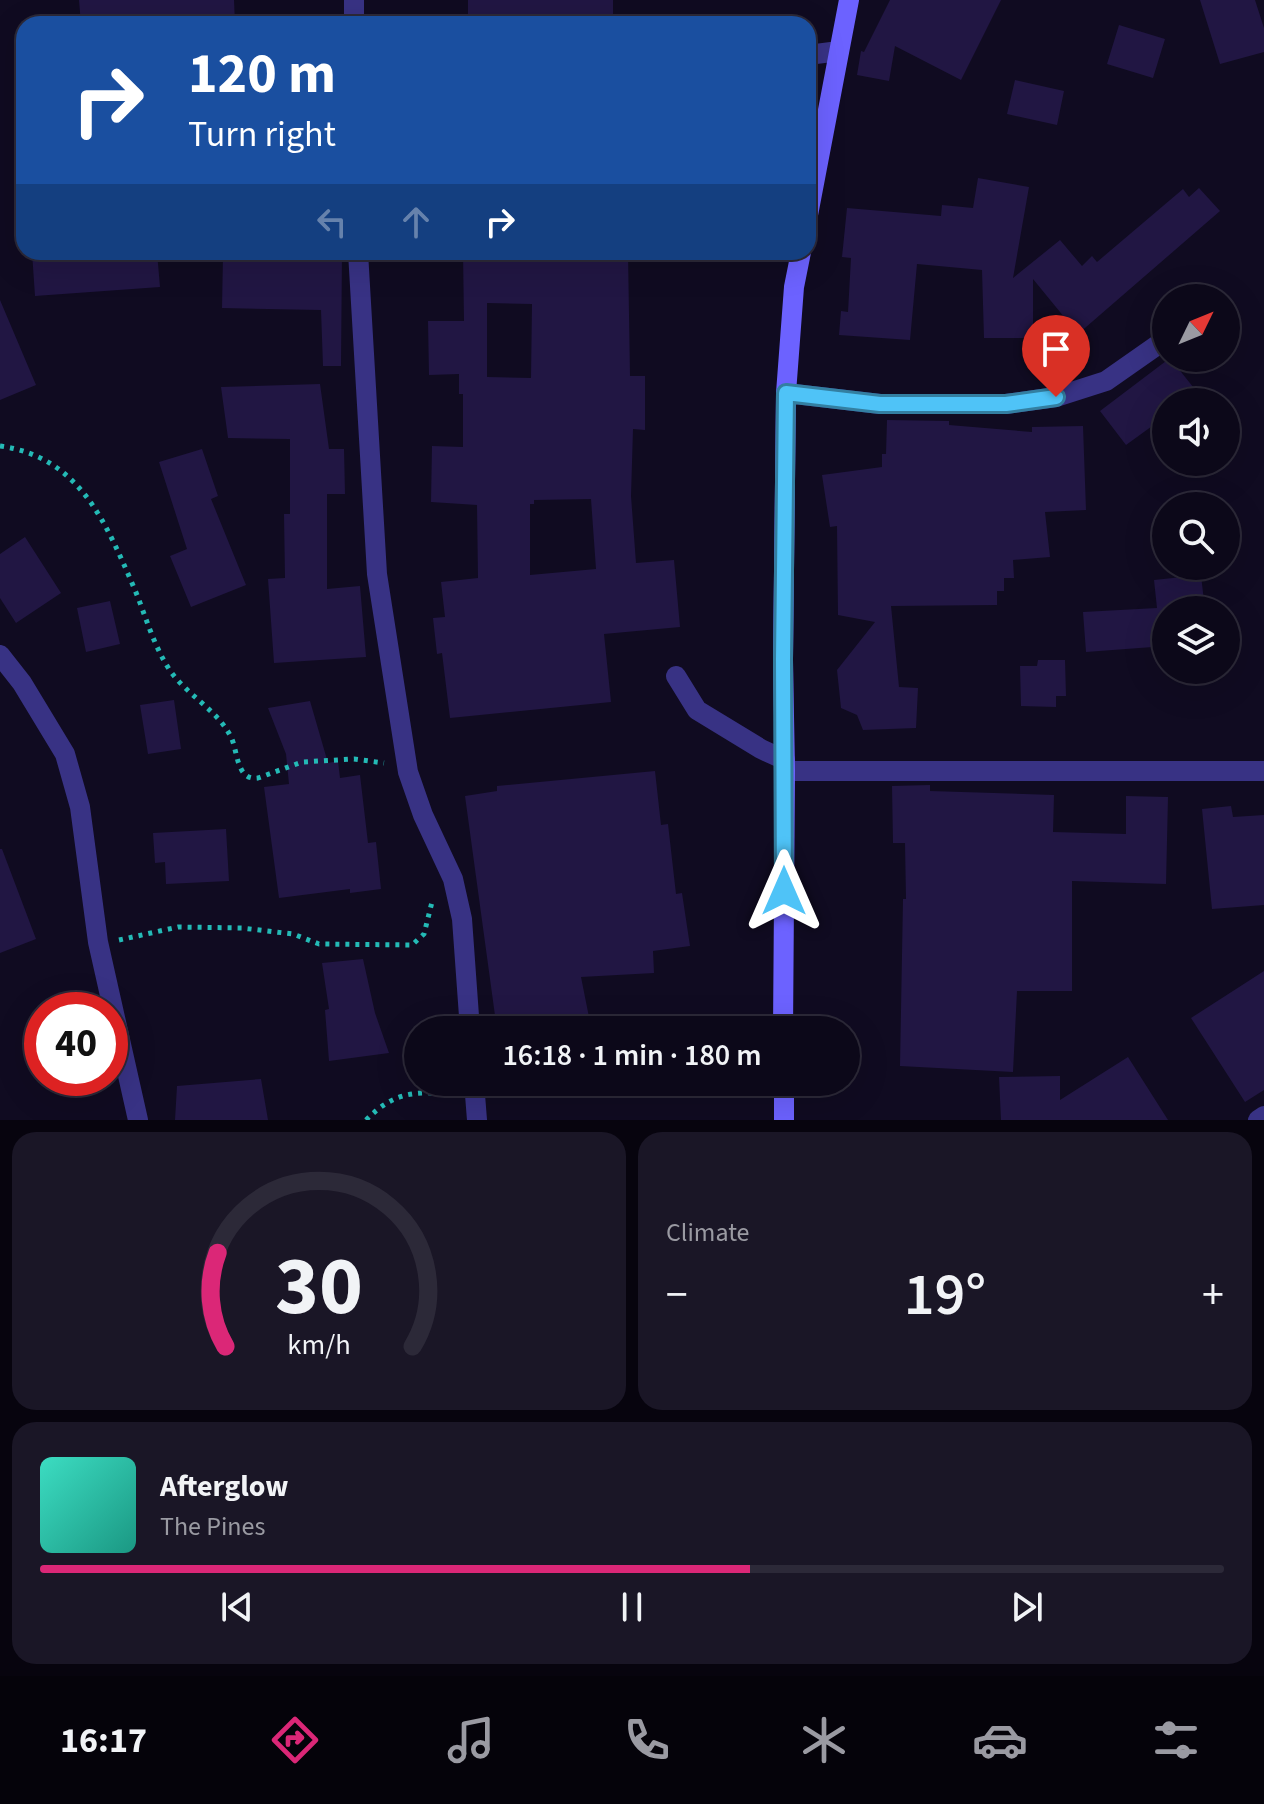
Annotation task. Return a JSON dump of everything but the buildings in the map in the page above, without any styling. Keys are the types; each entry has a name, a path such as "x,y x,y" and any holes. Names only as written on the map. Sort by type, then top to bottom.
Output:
{"street":[{"path":"816,173 849,0"},
{"path":"816,54 839,51"},
{"path":"358,260 377,574 408,772 423,815 453,879 462,919 469,1016"},
{"path":"783,1016 786,393 794,287 799,260"},
{"path":"786,393 880,404 1006,404 1056,397 1106,381 1152,349"},
{"path":"0,655 22,683 65,754 80,807 98,942 138,1120"},
{"path":"676,676 697,710 785,766 1264,771"},
{"path":"475,1096 477,1120"},
{"path":"784,1096 784,1120"},
{"path":"1258,1120 1264,1116"}],"path":[{"path":"0,446 20,448 37,455 60,467 80,487 135,590 157,647 188,692 215,715 231,737 245,775 251,779 258,778 302,762 335,759 378,760 408,772"},
{"path":"98,942 188,927 242,928 293,934 319,944 335,946 412,945 424,934 435,896 453,879"},
{"path":"366,1120 387,1102 404,1094"}],"route":[{"path":"784,891 786,393 880,404 1006,404 1056,397"}]}
